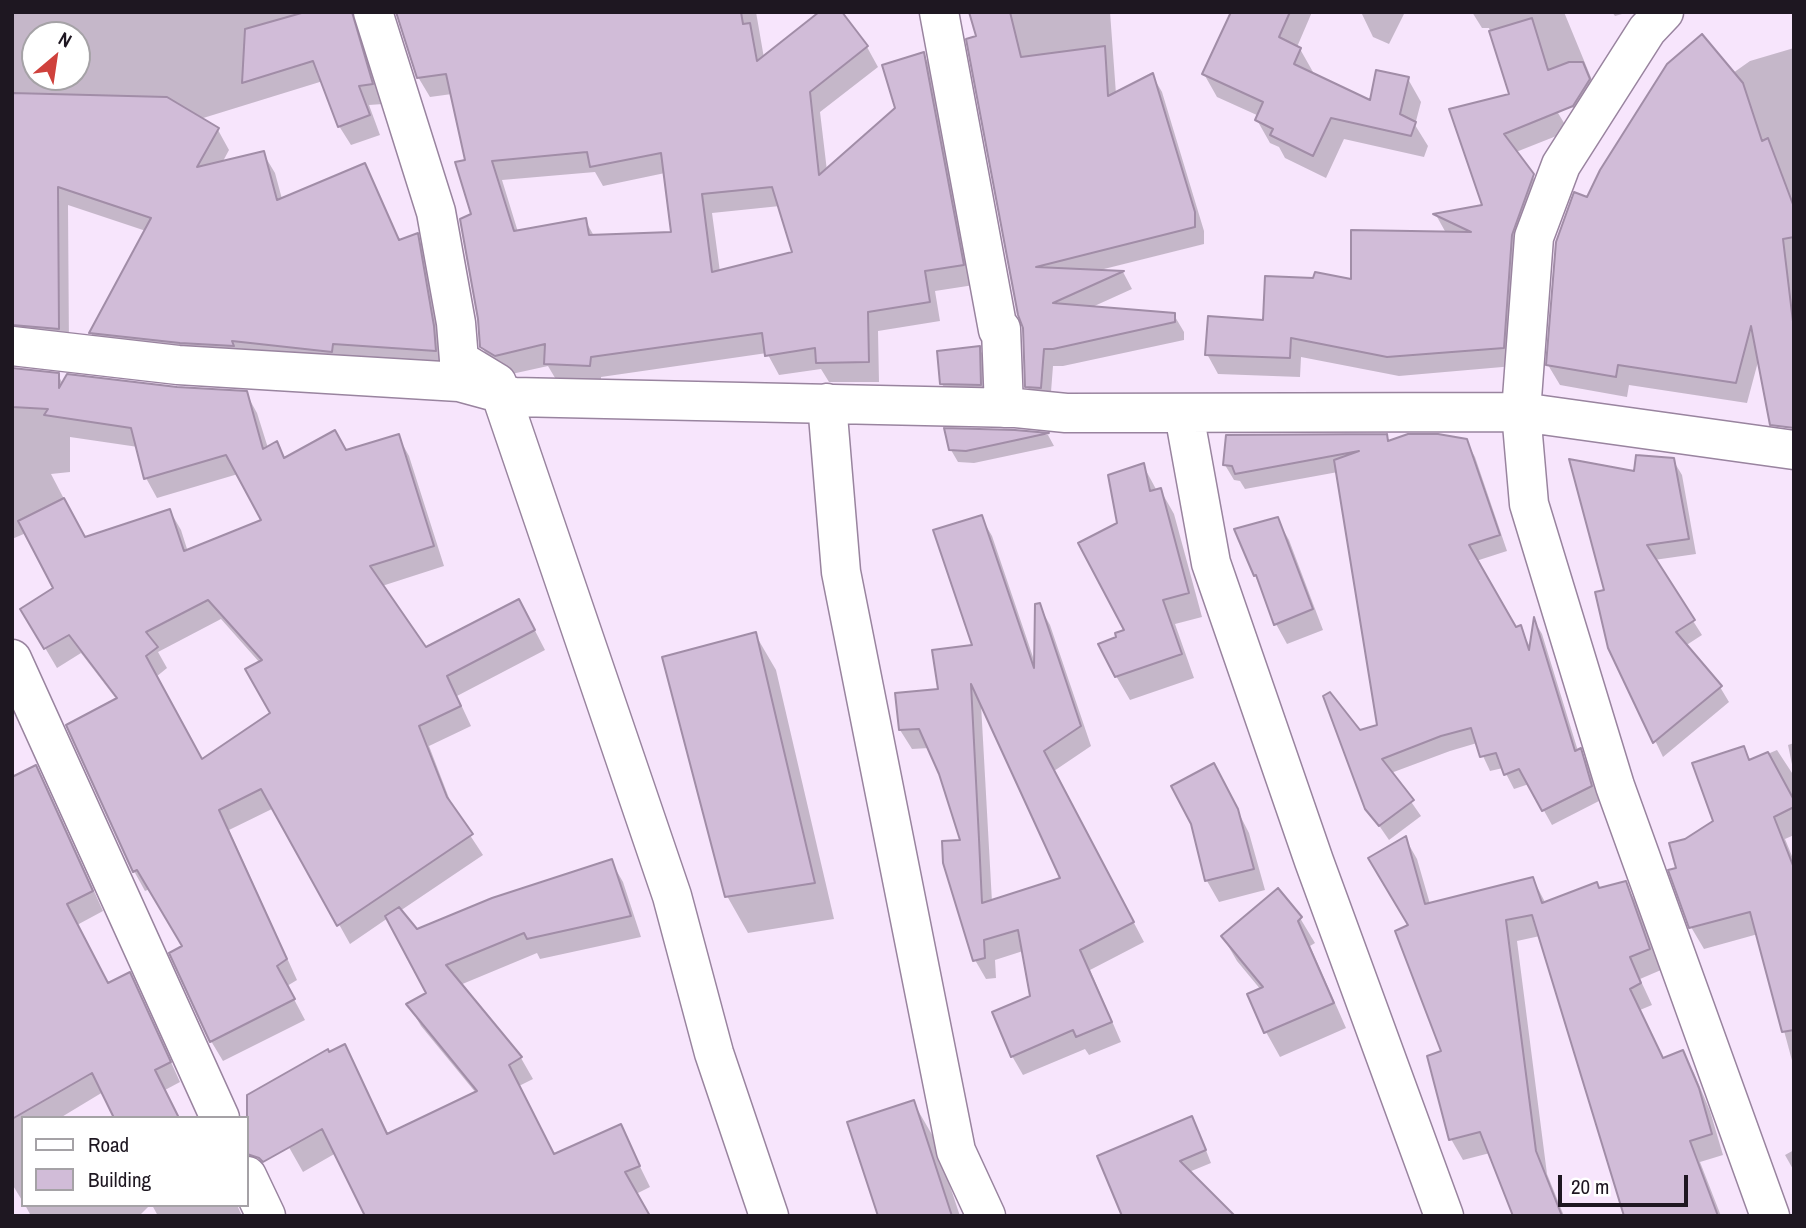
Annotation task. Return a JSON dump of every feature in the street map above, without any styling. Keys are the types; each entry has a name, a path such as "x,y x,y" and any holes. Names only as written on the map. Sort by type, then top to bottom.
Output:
{"street":[{"path":"373,12 436,212 456,323 459,360 497,383 501,393 672,896 714,1053 769,1216"},
{"path":"939,12 998,330 1001,329 1004,408"},
{"path":"1664,12 1647,30 1562,165 1534,237 1521,412 1529,504 1615,786 1770,1216"},
{"path":"12,346 178,365 459,382 514,397 1004,408 1066,413 1521,412 1794,450"},
{"path":"827,403 841,572 956,1152 986,1216"},
{"path":"1184,414 1211,563 1314,861 1444,1216"},
{"path":"12,659 219,1116"},
{"path":"248,1178 266,1216"}],"building":[{"path":"305,12 352,12 373,84 359,86 370,115 338,127 313,61 242,83 245,29"},
{"path":"396,12 741,12 743,24 750,23 757,61 819,12 842,12 868,46 810,92 819,175 895,108 882,65 924,52 964,265 925,271 930,302 868,312 869,362 816,363 815,348 765,356 762,333 591,357 590,366 544,364 545,344 495,356 480,347 478,319 460,219 471,214 455,162 465,160 446,74 417,78","holes":["587,152 590,167 661,153 671,232 589,235 586,218 514,231 492,161","772,187 792,252 712,272 702,194"]},
{"path":"969,12 1010,12 1021,57 1105,46 1108,96 1153,73 1195,212 1195,227 1036,267 1124,271 1053,303 1175,313 1175,322 1044,349 1041,388 1025,387 1023,328 1018,315 966,39 976,36"},
{"path":"1231,12 1290,12 1279,37 1301,48 1294,64 1370,100 1376,70 1409,77 1400,114 1416,122 1411,136 1331,118 1313,156 1270,135 1273,129 1255,120 1263,102 1202,74"},
{"path":"1532,18 1548,70 1569,62 1583,62 1590,79 1573,106 1504,134 1534,174 1512,235 1504,348 1387,357 1291,338 1290,358 1205,355 1208,316 1263,320 1265,276 1313,278 1315,272 1351,279 1351,230 1471,232 1433,214 1482,205 1449,109 1509,94 1489,31"},
{"path":"1702,34 1743,83 1762,141 1768,138 1794,207 1794,237 1783,239 1794,330 1794,428 1770,425 1751,326 1736,383 1618,365 1616,377 1546,365 1556,242 1574,192 1587,197 1600,170 1667,64"},
{"path":"12,93 167,97 219,128 197,167 264,151 277,200 365,163 399,240 418,233 436,351 333,344 332,352 232,341 234,346 89,333 151,218 58,187 59,329 12,325"},
{"path":"980,346 981,385 940,384 937,351"},
{"path":"12,368 59,373 59,388 67,374 177,387 247,391 263,449 277,441 284,458 335,430 346,450 399,434 434,546 370,566 426,647 519,599 535,630 447,676 461,706 419,726 447,797 473,834 337,926 261,789 219,810 287,959 277,966 295,999 210,1042 169,953 182,946 137,870 133,872 66,725 117,698 69,635 44,649 20,609 53,588 18,521 64,498 85,537 170,509 184,551 261,520 226,455 144,479 131,428 44,415 48,409 12,407","holes":["208,600 262,660 245,669 270,713 202,759 146,656 158,647 146,632"]},
{"path":"944,428 1049,433 966,451 949,450"},
{"path":"1387,434 1388,441 1408,434 1438,434 1467,439 1500,535 1469,545 1516,627 1521,625 1529,650 1534,617 1575,751 1581,748 1592,786 1542,811 1519,769 1504,775 1496,753 1480,757 1471,728 1441,736 1382,759 1414,800 1379,826 1365,809 1323,696 1330,692 1360,730 1377,725 1334,460 1359,451 1235,474 1232,466 1223,465 1226,435"},
{"path":"1636,455 1674,458 1689,539 1647,545 1695,620 1676,632 1722,686 1653,743 1608,648 1595,592 1604,590 1569,459 1634,471"},
{"path":"1144,463 1150,491 1161,488 1189,593 1163,600 1182,654 1115,677 1098,644 1116,637 1115,633 1124,630 1078,543 1117,523 1108,475"},
{"path":"982,515 1034,668 1035,604 1040,603 1081,726 1044,751 1134,922 1080,950 1112,1022 1076,1037 1073,1030 1011,1057 992,1012 1030,996 1018,930 984,940 985,958 973,961 943,863 942,841 960,840 939,774 919,729 899,730 895,693 938,689 932,650 972,645 933,530","holes":["971,684 1060,878 982,903"]},
{"path":"1278,517 1313,609 1274,625 1256,575 1254,576 1234,529"},
{"path":"756,632 815,883 725,897 662,657"},
{"path":"1744,746 1749,760 1768,752 1794,800 1794,807 1774,817 1794,868 1794,1030 1782,1032 1750,912 1689,928 1668,870 1676,868 1669,843 1685,839 1713,821 1692,763"},
{"path":"1214,763 1238,809 1254,869 1205,881 1191,824 1171,786"},
{"path":"36,765 93,891 67,904 108,983 130,972 171,1062 155,1070 178,1116 113,1116 92,1073 12,1119 12,777"},
{"path":"1406,836 1425,904 1533,877 1542,903 1597,882 1599,888 1626,881 1650,949 1630,957 1641,983 1630,989 1663,1058 1683,1050 1699,1088 1712,1134 1690,1141 1718,1216 1624,1216 1532,915 1506,920 1536,1151 1562,1216 1513,1216 1480,1132 1449,1140 1427,1056 1441,1051 1395,931 1408,925 1368,858"},
{"path":"612,859 631,916 527,939 524,933 446,965 522,1057 509,1065 554,1154 621,1124 640,1166 625,1172 650,1216 365,1216 322,1129 263,1162 248,1154 247,1095 328,1049 329,1052 345,1044 387,1134 477,1091 406,1004 426,993 385,916 399,907 417,929 492,898"},
{"path":"1278,888 1302,917 1298,921 1334,1003 1264,1033 1247,994 1263,987 1221,936"},
{"path":"914,1100 952,1216 878,1216 847,1122"},
{"path":"1192,1116 1206,1150 1180,1161 1235,1216 1122,1216 1097,1156"}]}
